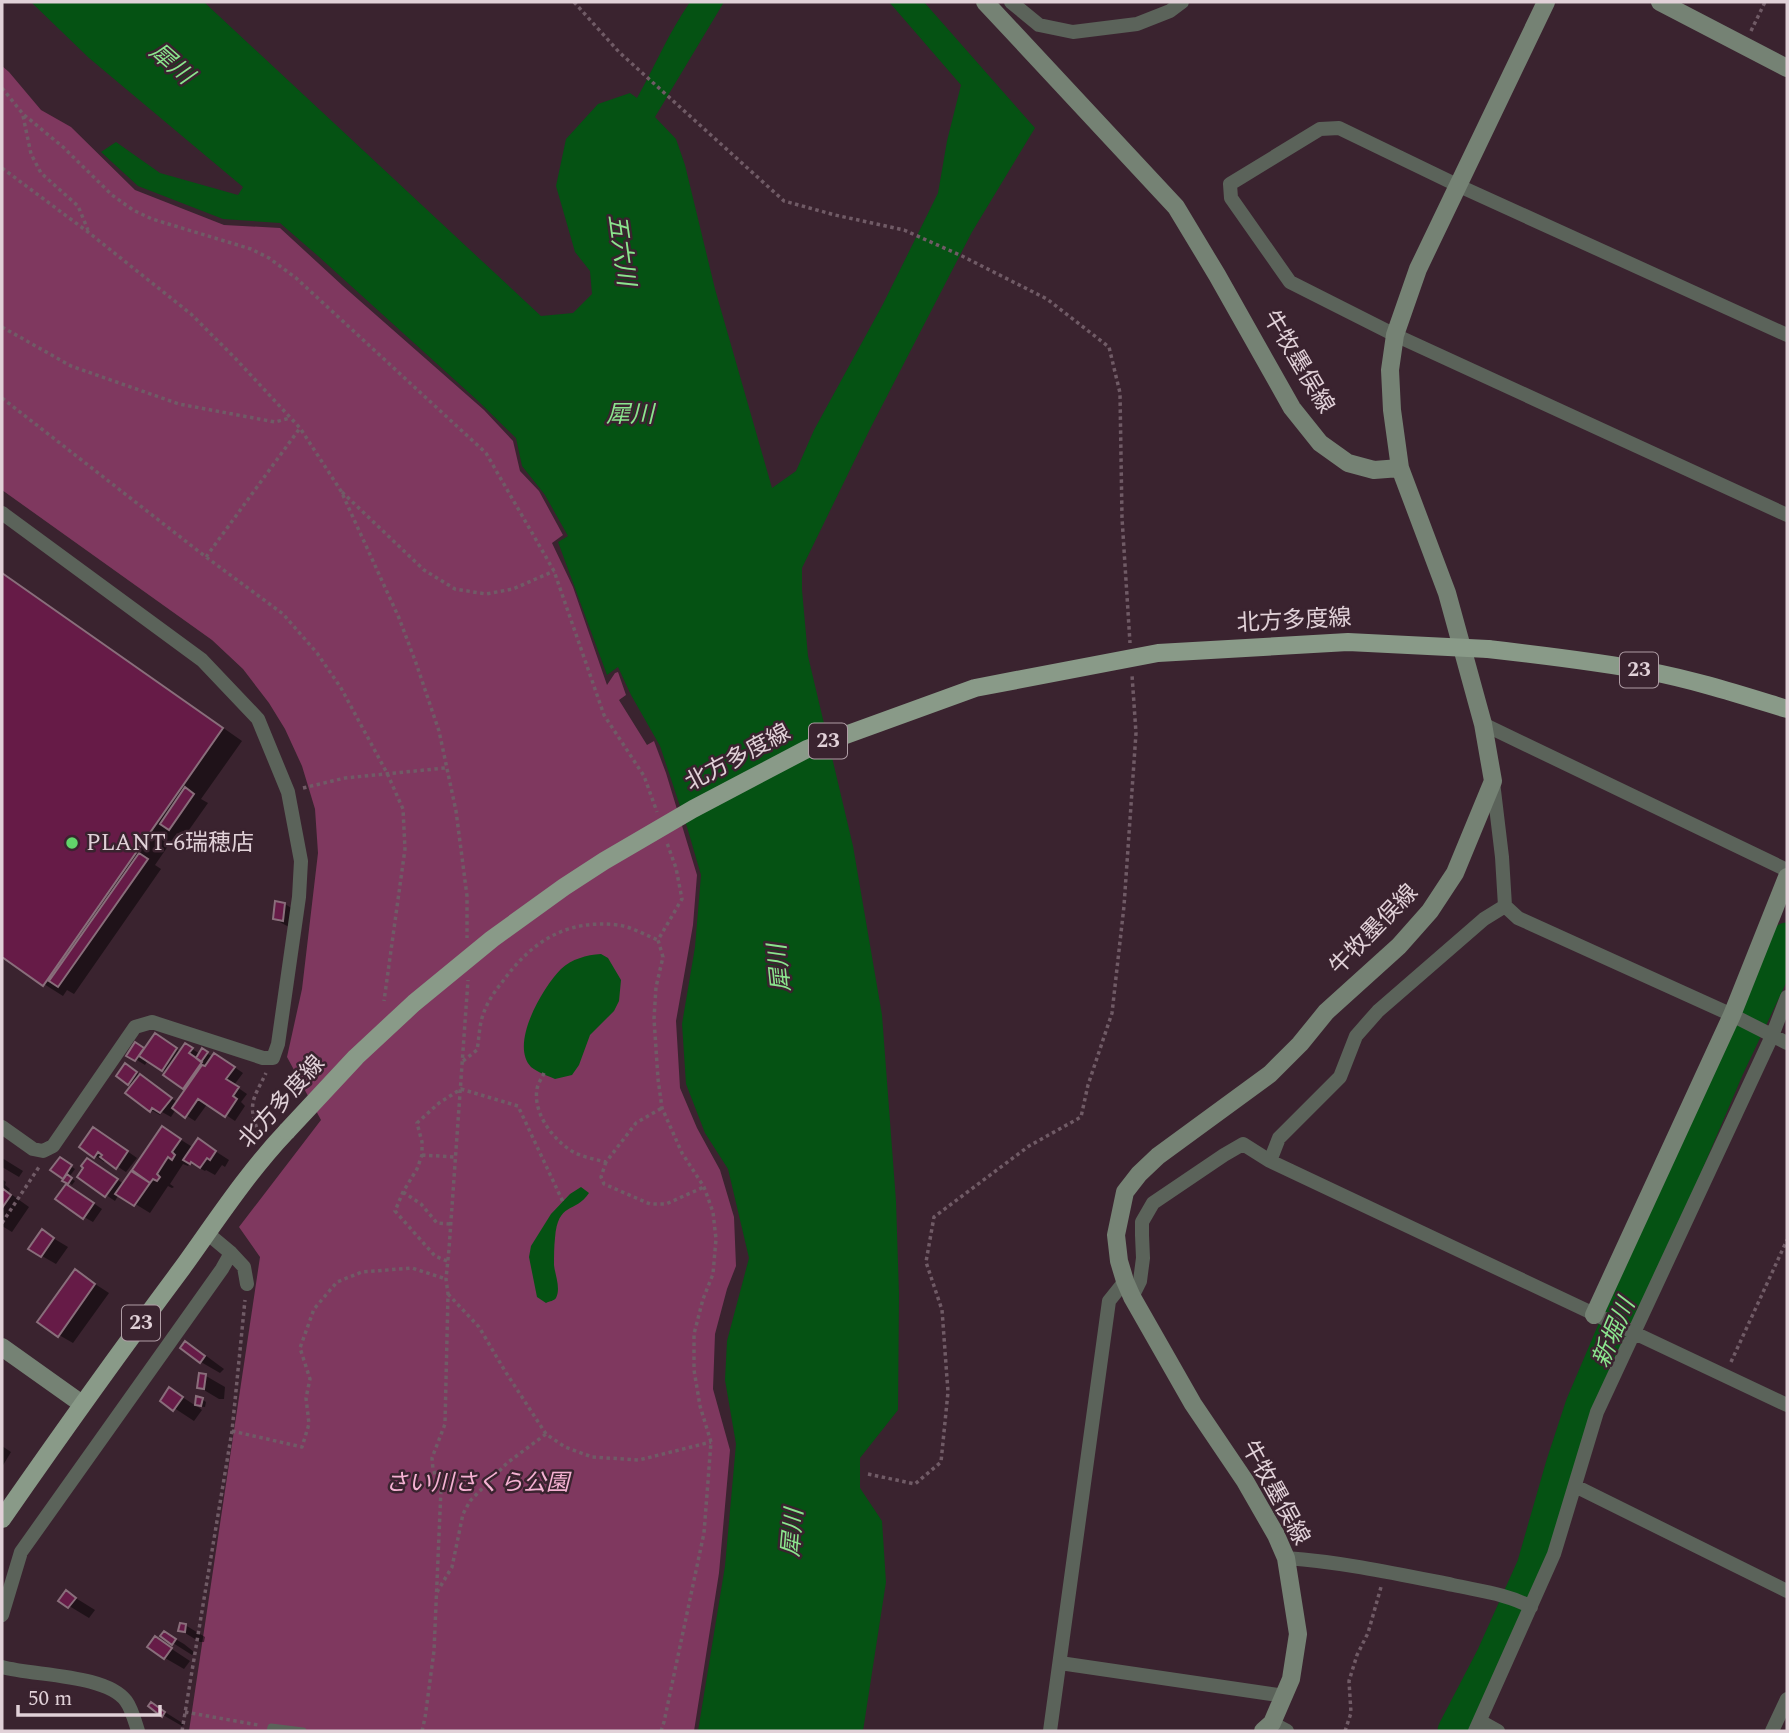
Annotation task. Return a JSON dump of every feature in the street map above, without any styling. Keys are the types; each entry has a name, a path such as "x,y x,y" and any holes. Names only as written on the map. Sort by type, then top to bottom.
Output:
{"main road":[{"name":"牛牧墨俣線","path":"985,2 1176,207 1292,408 1320,443 1348,463 1374,470 1400,468"},
{"path":"1493,781 1483,724 1447,593 1400,468 1390,370 1395,335 1418,269 1546,2"},
{"path":"1660,2 1787,68"},
{"name":"北方多度線","path":"2,1519 82,1404 269,1150 356,1057 414,1003 492,939 564,887 693,809 807,749 975,688 1158,653 1348,642 1488,649 1559,657 1648,671 1712,686 1787,709"},
{"name":"牛牧墨俣線","path":"1274,1729 1291,1679 1298,1634 1286,1558 1245,1481 1193,1404 1128,1289 1119,1261 1116,1235 1125,1192 1158,1156 1270,1074 1300,1044 1326,1012 1399,946 1430,911 1455,873 1493,781"},
{"path":"1601,1318 1736,1017 1787,877"},
{"path":"2,1347 82,1404"}],"street":[{"path":"1011,2 1039,25 1073,32 1137,24 1170,11 1182,2"},
{"path":"1787,335 1457,185 1339,128 1320,129 1230,184 1231,198 1290,282 1395,335 1787,515"},
{"path":"2,513 202,660 258,719 288,792 301,861 299,897 278,1044 272,1058 262,1058 152,1022 135,1027 52,1146 43,1151 33,1149 2,1127"},
{"path":"1483,724 1787,870"},
{"path":"1493,781 1505,906 1518,918 1787,1043"},
{"path":"1270,1161 1279,1138 1340,1077 1356,1036 1378,1011 1484,919 1505,906"},
{"path":"1498,1731 1478,1726 1523,1603 1554,1554 1597,1412 1630,1331 1767,1033 1787,996"},
{"path":"1050,1731 1109,1301 1140,1280 1143,1258 1142,1222 1153,1203 1243,1144 1270,1161 1787,1405"},
{"path":"207,1233 244,1267 247,1284"},
{"path":"2,1615 21,1552 231,1253"},
{"path":"1575,1486 1787,1591"},
{"path":"1286,1558 1386,1571 1523,1603"},
{"path":"1060,1663 1285,1696"},
{"path":"2,1667 101,1683 126,1701 138,1731"},
{"path":"1772,1731 1787,1699"}],"lane":[{"path":"270,1729 303,1731"}],"path":[{"path":"574,2 619,52 784,201 904,230 962,256 1047,299 1109,347 1120,393 1122,518 1131,653"},
{"path":"1744,46 1765,2"},
{"path":"2,88 23,114 63,147 112,195 133,210 152,219 251,249 269,258 296,278 486,453 554,571 604,715 644,776 658,815"},
{"path":"23,114 31,154 41,173 78,206 89,232"},
{"path":"2,168 89,232 191,314 300,428 341,491 399,618 439,731 456,811 467,896 467,946"},
{"path":"2,327 71,366 179,404 275,422 290,418"},
{"path":"2,398 283,614 317,653 341,688 387,773 403,809 405,849 384,1001"},
{"path":"206,557 300,428"},
{"path":"341,491 424,570 455,589 486,594 513,589 554,571"},
{"path":"868,1474 915,1484 941,1462 948,1392 942,1310 926,1262 934,1217 1029,1146 1081,1117 1088,1085 1112,1013 1124,906 1136,733 1132,666"},
{"path":"288,792 345,778 446,768"},
{"path":"661,1731 704,1533 710,1442 694,1370 694,1334 702,1299 713,1274 716,1239 713,1212 704,1187 682,1153 662,1108 657,1079 654,1019 656,987 663,957 658,940 682,900 667,841"},
{"path":"463,1061 477,1051 482,1019 492,995 515,964 548,936 569,928 602,924 620,925 658,940"},
{"path":"422,1731 434,1651 441,1489 432,1469 432,1458 445,1424 448,1294 446,1279 468,971"},
{"path":"269,1150 251,1115 255,1093 272,1058"},
{"path":"544,1073 537,1087 536,1101 542,1119 555,1137 570,1150 606,1162"},
{"path":"447,1261 435,1256 394,1211 422,1155 422,1142 416,1124 439,1103 461,1089 518,1106 563,1202"},
{"path":"662,1108 636,1123 606,1162 601,1177 604,1184 650,1204 666,1204 704,1187"},
{"path":"2,1223 38,1167 43,1151"},
{"path":"422,1155 455,1157"},
{"path":"403,1192 421,1204 437,1223 451,1224"},
{"path":"1724,1376 1787,1240"},
{"path":"232,1431 302,1447 309,1424 306,1398 310,1379 300,1348 314,1309 337,1282 362,1272 412,1268 446,1279"},
{"path":"182,1731 232,1431 247,1284"},
{"path":"448,1294 479,1327 547,1434 565,1447 592,1457 639,1460 710,1442"},
{"path":"436,1594 452,1567 463,1514 470,1501 507,1463 547,1434"},
{"path":"1345,1731 1351,1713 1349,1681 1368,1633 1386,1571"},
{"path":"185,1712 270,1729"}],"green space":[{"name":"さい川さくら公園","path":"2,66 41,110 71,127 135,190 224,225 280,228 484,410 513,441 520,471 539,491 563,535 552,543 573,587 607,685 618,672 626,695 619,700 647,745 654,741 697,875 693,925 676,1021 680,1088 697,1128 720,1170 734,1217 736,1266 715,1334 713,1389 730,1450 719,1573 694,1731 189,1731 260,1257 239,1227 321,1120 287,1057 302,989 318,853 315,809 302,766 285,729 243,669 212,640 2,490"}],"water":[{"name":"犀川","path":"31,2 204,2 541,316 573,313 592,294 590,271 575,252 556,186 566,139 598,104 630,93 637,98 690,2 724,2 655,117 676,139 685,165 715,289 772,488 796,471 814,430 883,304 938,193 961,85 890,3 924,2 1035,128 972,232 802,568 808,656 853,846 882,1015 896,1201 899,1294 898,1410 860,1458 860,1488 882,1521 886,1582 863,1731 698,1731 725,1566 736,1444 725,1380 727,1341 749,1258 728,1169 705,1133 686,1084 682,1024 695,947 701,875 660,746 618,667 607,675 558,542 568,536 545,495 522,466 516,438 280,223 223,219 138,186 101,152 116,142 160,173 238,195 243,187 89,58"},
{"path":"601,954 608,958 621,980 619,1001 614,1011 590,1035 579,1065 572,1075 555,1079 536,1071 525,1057 524,1045 526,1031 538,1002 561,969 580,958"},
{"path":"581,1187 589,1193 563,1213 557,1226 554,1265 557,1294 555,1299 546,1303 537,1297 529,1257 531,1246 551,1214 570,1194"}],"building":[{"name":"PLANT-6瑞穂店","path":"2,573 223,728 43,986 2,957"},
{"path":"185,787 194,794 169,830 160,824"},
{"path":"139,853 148,859 58,987 49,981"},
{"path":"275,901 285,903 283,921 273,919"},
{"path":"155,1033 177,1048 162,1071 139,1056"},
{"path":"135,1042 144,1048 135,1061 126,1056"},
{"path":"185,1043 193,1048 189,1053 202,1062 183,1089 163,1075"},
{"path":"202,1048 208,1052 201,1062 196,1058"},
{"path":"214,1053 235,1067 226,1079 239,1087 233,1096 237,1099 225,1117 198,1099 185,1118 172,1108 202,1065 205,1066"},
{"path":"125,1063 137,1072 128,1085 116,1076"},
{"path":"140,1074 172,1098 160,1113 152,1108 150,1112 125,1093"},
{"path":"162,1126 181,1139 172,1152 175,1155 172,1160 168,1157 157,1174 160,1177 150,1183 132,1170"},
{"path":"93,1127 128,1151 116,1169 100,1157 102,1155 98,1152 94,1158 79,1147"},
{"path":"198,1138 216,1151 200,1168 183,1160"},
{"path":"60,1157 72,1165 63,1179 50,1170"},
{"path":"87,1158 118,1179 105,1197 77,1177"},
{"path":"131,1171 150,1183 134,1206 115,1194"},
{"path":"67,1174 72,1178 68,1184 62,1181"},
{"path":"66,1184 94,1203 83,1219 55,1199"},
{"path":"2,1188 11,1195 2,1208"},
{"path":"42,1229 54,1238 41,1257 28,1249"},
{"path":"75,1269 95,1284 58,1337 37,1322"},
{"path":"185,1341 205,1356 200,1363 180,1348"},
{"path":"199,1373 206,1374 204,1389 197,1388"},
{"path":"169,1387 183,1397 173,1411 160,1401"},
{"path":"196,1396 203,1398 201,1406 195,1405"},
{"path":"66,1590 76,1598 68,1608 58,1601"},
{"path":"180,1623 186,1624 185,1632 178,1631"},
{"path":"164,1631 176,1639 172,1645 160,1636"},
{"path":"155,1636 172,1648 164,1659 147,1647"},
{"path":"151,1702 165,1712 162,1717 148,1706"}],"waterway":[{"name":"新堀川","path":"1455,1731 1494,1656 1534,1567 1583,1405 1727,1067 1787,940"}],"place":[{"name":"PLANT-6瑞穂店","path":"72,843"}],"water label":[{"name":"五六川","path":"621,250"}]}
